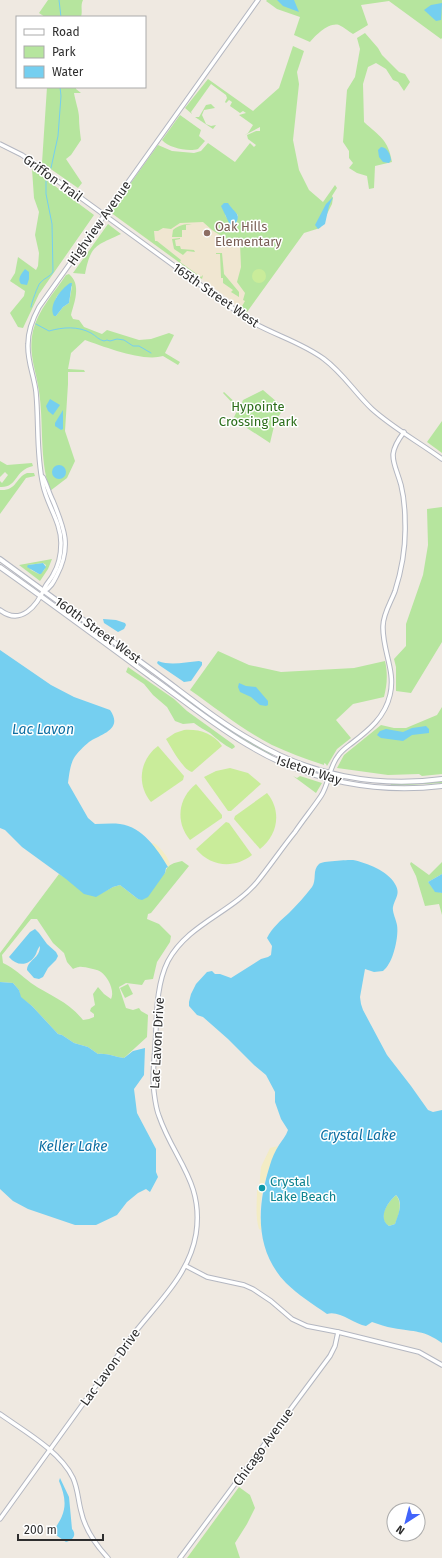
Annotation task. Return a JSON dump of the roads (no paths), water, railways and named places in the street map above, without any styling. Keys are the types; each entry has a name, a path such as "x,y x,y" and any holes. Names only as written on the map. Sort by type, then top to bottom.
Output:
{"main road":[{"name":"160th Street West","path":"0,559 195,702"},
{"name":"160th Street West","path":"0,567 191,706"},
{"name":"Isleton Way","path":"195,702 233,729 266,749 329,776 395,782 417,782 442,779"},
{"name":"Isleton Way","path":"191,706 232,736 259,752 297,769 366,786 387,788 442,786"}],"street":[{"name":"Highview Avenue","path":"0,610 4,613 18,616 28,612 44,591 57,567 60,554 61,543 58,524 46,494 38,448 36,392 28,357 29,334 33,320 40,307 104,215 258,0"},
{"name":"Griffon Trail","path":"0,144 22,155 104,215"},
{"name":"165th Street West","path":"104,215 250,321 268,331 300,344 325,360 348,381 370,406 442,459"},
{"name":"Lac Lavon Drive","path":"0,1518 132,1336 186,1266 196,1237 197,1222 194,1192 190,1178 158,1115 154,1091 157,1011 160,984 168,961 186,938 243,896 258,881 320,797 335,759 340,752 366,732 384,711 390,695 392,683 383,629 384,618 398,578 405,544 404,502 400,483 394,469 393,460 395,447 404,432"},
{"path":"186,1266 207,1277 244,1285 253,1289 300,1324 316,1329 338,1332 419,1352 442,1365"},
{"name":"Chicago Avenue","path":"180,1558 330,1356 335,1346 338,1332"},
{"path":"0,1414 50,1450 63,1462 72,1477 78,1492 84,1523 90,1536 108,1558"}],"water":[{"path":"277,0 294,0 299,12 283,6"},
{"path":"442,3 441,20 436,21 424,10 431,5"},
{"path":"381,147 387,150 389,154 391,160 389,163 383,162 379,157 378,150"},
{"path":"333,197 329,206 325,224 318,229 315,225 326,204"},
{"path":"224,203 228,203 238,216 235,225 230,225 221,206"},
{"path":"25,269 29,272 27,285 21,284 19,280"},
{"path":"70,283 72,283 69,303 63,307 56,316 54,316 54,302 59,293"},
{"path":"50,399 60,405 53,415 48,411 46,406"},
{"path":"63,410 63,429 61,430 55,426 55,423"},
{"path":"59,465 64,467 66,472 64,477 59,479 54,477 52,472 54,467"},
{"path":"43,563 46,567 41,574 27,567 28,565"},
{"path":"103,619 116,620 125,623 126,625 124,629 118,632 104,623"},
{"name":"Lac Lavon","path":"0,650 51,685 74,697 110,710 114,717 112,727 104,734 89,742 77,754 70,770 68,783 88,818 95,824 120,824 136,829 154,846 159,853 168,867 148,897 142,900 138,899 120,885 113,887 96,897 84,894 22,847 5,830 0,828"},
{"path":"158,661 173,663 199,661 202,662 202,665 191,681 184,682 159,665 157,663"},
{"path":"239,683 246,686 256,687 268,701 268,705 260,705 251,697 240,692 238,687"},
{"path":"426,726 429,729 429,733 412,735 403,741 381,738 377,735 380,731 386,729 403,732 412,728"},
{"name":"Crystal Lake","path":"353,860 382,871 392,879 398,891 393,909 397,930 396,943 392,957 387,968 383,971 374,972 365,969 360,997 363,1010 387,1055 428,1110 433,1112 442,1110 442,1343 419,1332 390,1328 372,1322 366,1326 336,1314 327,1314 286,1283 276,1270 268,1256 263,1242 261,1211 266,1180 271,1162 276,1150 288,1130 281,1119 275,1102 275,1092 266,1075 228,1039 203,1017 197,1015 189,1006 191,994 196,984 207,972 212,971 215,974 220,974 231,978 261,959 271,955 272,946 267,938 269,934 312,887 316,869 319,864 329,861","holes":["396,1195 400,1202 398,1217 395,1224 389,1226 384,1219 385,1210"]},
{"path":"442,874 442,893 435,892 428,882"},
{"path":"35,929 58,956 43,977 39,979 34,978 27,970 29,963 38,954 40,946 33,958 27,963 19,964 9,957 30,932"},
{"name":"Keller Lake","path":"0,982 13,983 19,990 21,997 32,1006 58,1034 74,1043 88,1047 98,1054 124,1058 133,1051 145,1048 144,1075 134,1089 137,1113 156,1149 156,1172 158,1177 150,1192 146,1189 138,1193 127,1202 117,1215 96,1225 75,1225 28,1209 13,1201 0,1189"},
{"path":"60,1478 69,1497 72,1529 74,1533 72,1539 66,1542 53,1533 64,1512 65,1503 59,1481"}],"waterway":[{"path":"59,0 61,16"},
{"path":"51,168 58,136 61,96 60,88"},
{"path":"31,307 39,284 53,272 52,224 46,194 46,181"},
{"path":"36,324 49,331 65,328 81,329 91,333 101,340 124,340 133,346 139,346 151,353"}],"place":[{"name":"Oak Hills Elementary","path":"207,233"},
{"name":"Crystal Lake Beach","path":"262,1188"}],"park label":[{"name":"Hypointe Crossing Park","path":"258,414"}]}
